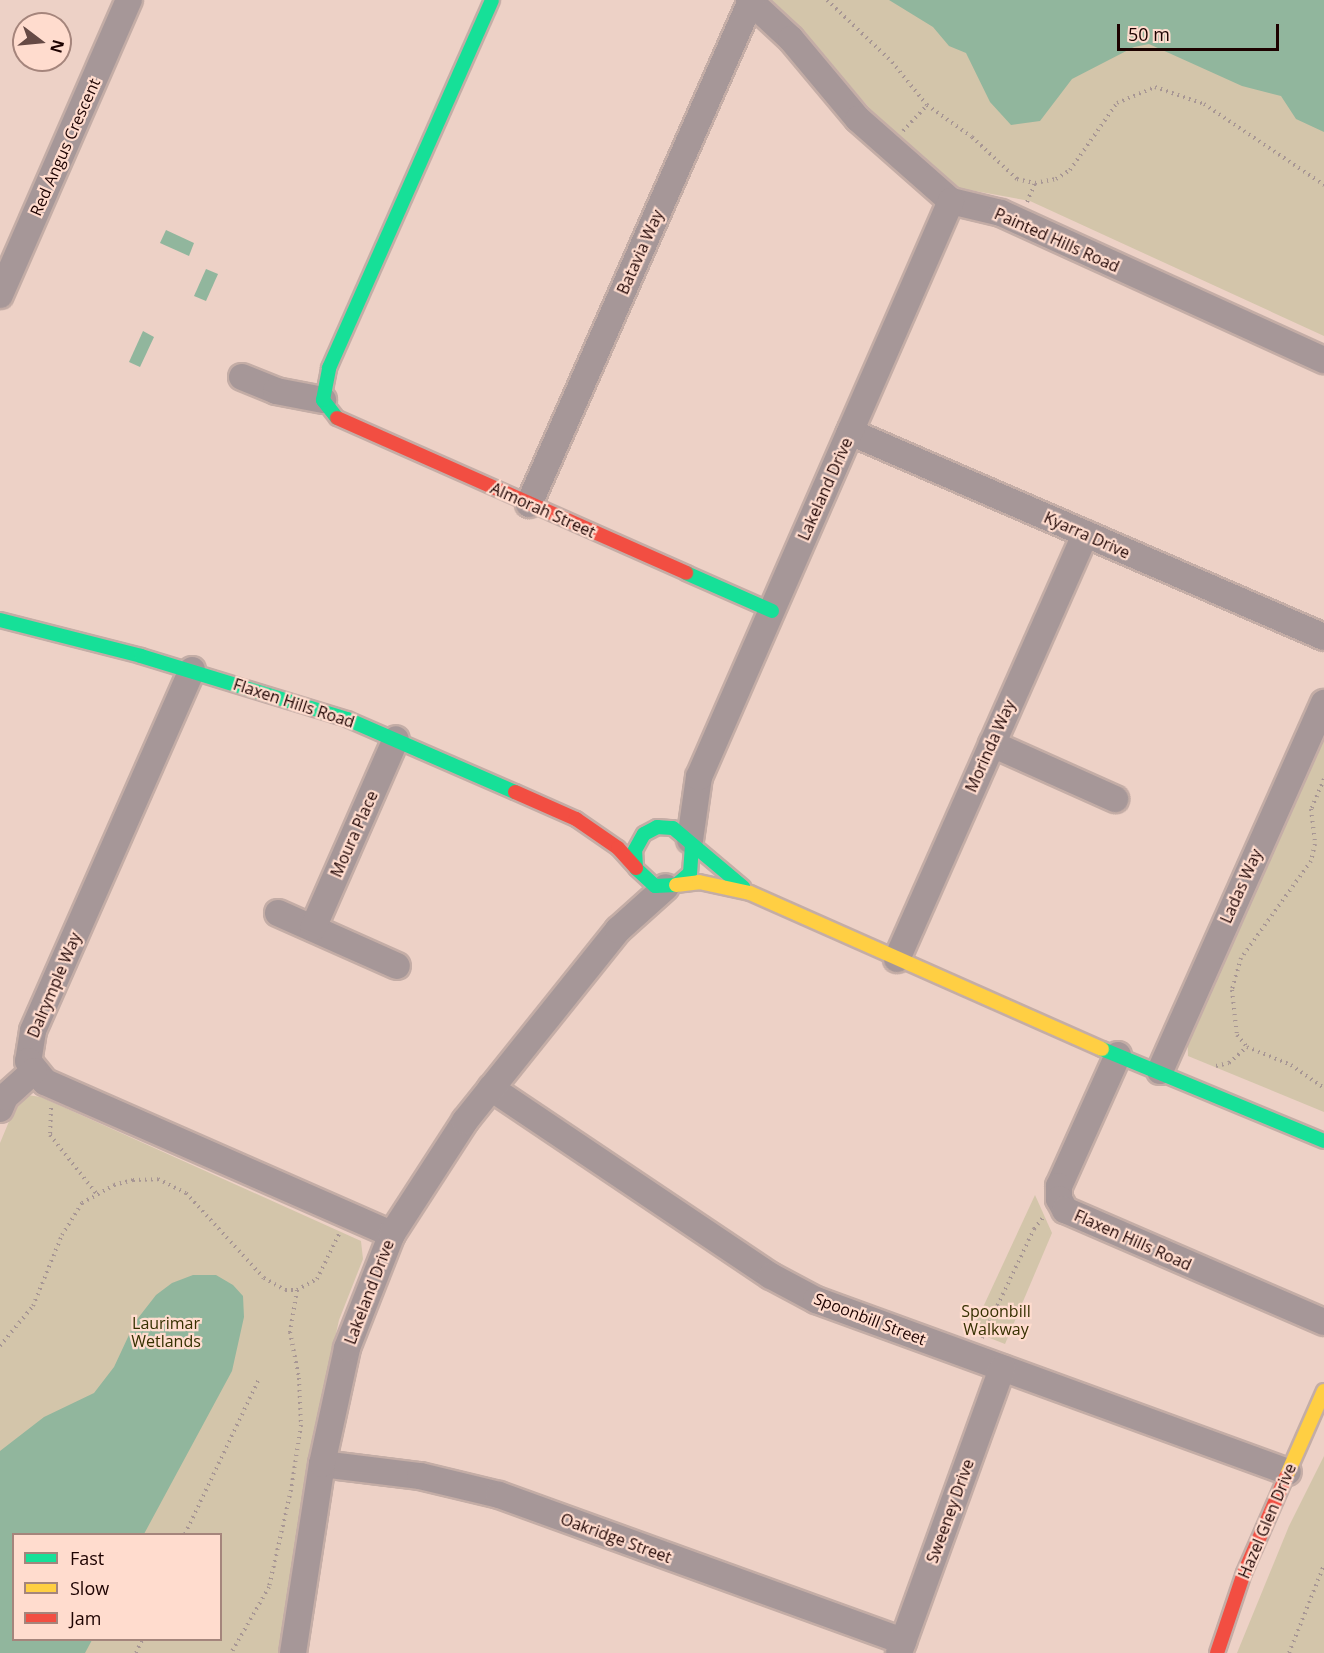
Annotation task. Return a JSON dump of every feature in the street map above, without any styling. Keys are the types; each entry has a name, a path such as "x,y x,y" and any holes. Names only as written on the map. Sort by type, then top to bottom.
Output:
{"street":[{"name":"Red Angus Crescent","path":"0,295 129,0"},
{"path":"242,377 276,392 323,400 322,386 329,368 492,0"},
{"path":"750,1 791,39 858,119 889,147 921,171 951,201"},
{"name":"Batavia Way","path":"529,504 750,1"},
{"name":"Painted Hills Road","path":"951,201 1000,213 1324,360"},
{"name":"Lakeland Drive","path":"657,827 699,777 951,201"},
{"name":"Almorah Street","path":"323,400 340,421 772,611"},
{"name":"Kyarra Drive","path":"850,432 1324,637"},
{"name":"Morinda Way","path":"897,959 1085,534"},
{"name":"Flaxen Hills Road","path":"0,620 192,670 280,696 396,739 576,819 618,848 637,871"},
{"name":"Dalrymple Way","path":"34,1071 27,1050 33,1031 192,670"},
{"name":"Ladas Way","path":"1160,1071 1324,703"},
{"name":"Moura Place","path":"313,928 396,739"},
{"path":"992,744 1115,799"},
{"name":"Lakeland Drive","path":"691,843 699,777"},
{"name":"Flaxen Hills Road","path":"576,819 621,829 657,827"},
{"path":"750,893 691,843 682,832 657,827 638,841 637,871 646,881 671,886 699,882 750,893 897,959 1324,1141"},
{"path":"671,886 684,880 694,864 691,843"},
{"name":"Lakeland Drive","path":"618,930 637,871"},
{"name":"Lakeland Drive","path":"293,1653 322,1464 347,1348 392,1234 428,1174 491,1088 618,930 671,886"},
{"path":"278,913 398,966"},
{"name":"Flaxen Hills Road","path":"1118,1054 1059,1186 1059,1199 1065,1210 1081,1219 1324,1322"},
{"path":"0,1109 5,1097 34,1071 59,1088 392,1234"},
{"name":"Spoonbill Street","path":"491,1088 780,1280 816,1300 1288,1472"},
{"name":"Sweeney Drive","path":"901,1647 1002,1368"},
{"name":"Hazel Glen Drive","path":"1217,1653 1244,1573 1324,1391"},
{"name":"Oakridge Street","path":"322,1464 420,1476 499,1496 901,1647"}],"path":[{"path":"826,0 892,62 927,105 972,137 1017,179 1035,183 1056,179 1070,170 1117,103 1138,92 1162,88 1204,104 1324,185"},
{"path":"889,147 927,105"},
{"path":"1324,779 1311,809 1315,844 1311,861 1262,924 1234,976 1233,1018 1237,1035 1247,1047 1298,1069 1324,1088"},
{"path":"1208,1062 1223,1066 1247,1047"},
{"path":"59,1088 48,1116 51,1135 96,1193"},
{"path":"0,1346 33,1306 72,1217 82,1203 96,1193 148,1178 168,1182 197,1204 264,1278 285,1290 297,1290 317,1280 348,1215"},
{"path":"975,1358 1034,1229 1059,1199"},
{"path":"231,1653 269,1587 291,1490 301,1425 299,1378 290,1332 297,1290"},
{"path":"185,1533 221,1453 259,1379"},
{"path":"1289,1653 1324,1565"}],"green space":[{"path":"768,0 1324,0 1324,336 1030,201 953,187 925,158 888,129 796,25"},
{"path":"1324,725 1324,1112 1188,1056 1187,1030"},
{"name":"Laurimar Wetlands","path":"27,1095 41,1097 361,1241 363,1259 339,1320 311,1449 280,1653 0,1653 0,1143 15,1107"},
{"name":"Spoonbill Walkway","path":"1035,1195 1052,1233 1005,1344 972,1331"},
{"path":"1324,1456 1324,1653 1237,1653 1289,1526"}],"shaded area":[{"path":"889,0 1324,0 1324,132 1296,119 1281,96 1242,86 1149,44 1134,47 1072,79 1040,121 1011,125 990,102 966,53 949,46 933,27"},
{"path":"166,230 194,243 189,256 160,243"},
{"path":"206,269 218,274 206,301 194,296"},
{"path":"143,331 154,337 140,367 129,362"},
{"path":"193,1275 216,1275 233,1285 243,1296 244,1317 232,1371 145,1533 12,1533 12,1641 91,1641 85,1653 0,1653 0,1451 44,1417 94,1393 114,1367 135,1322 156,1295 172,1283"}],"traffic: fast":[{"path":"337,418 323,400 329,368 492,0"},
{"path":"686,573 772,611"},
{"path":"0,620 141,656 347,719 515,792"},
{"path":"692,845 690,873 676,885 655,886 636,868 635,850 644,834 657,827 673,828 743,887"},
{"path":"1102,1049 1324,1141"}],"traffic: slow":[{"path":"676,885 699,882 750,893 1102,1049"},
{"path":"1286,1477 1324,1391"}],"traffic: jam":[{"path":"337,418 686,573"},
{"path":"515,792 576,819 618,848 636,868"},
{"path":"1217,1653 1244,1573 1286,1477"}]}
